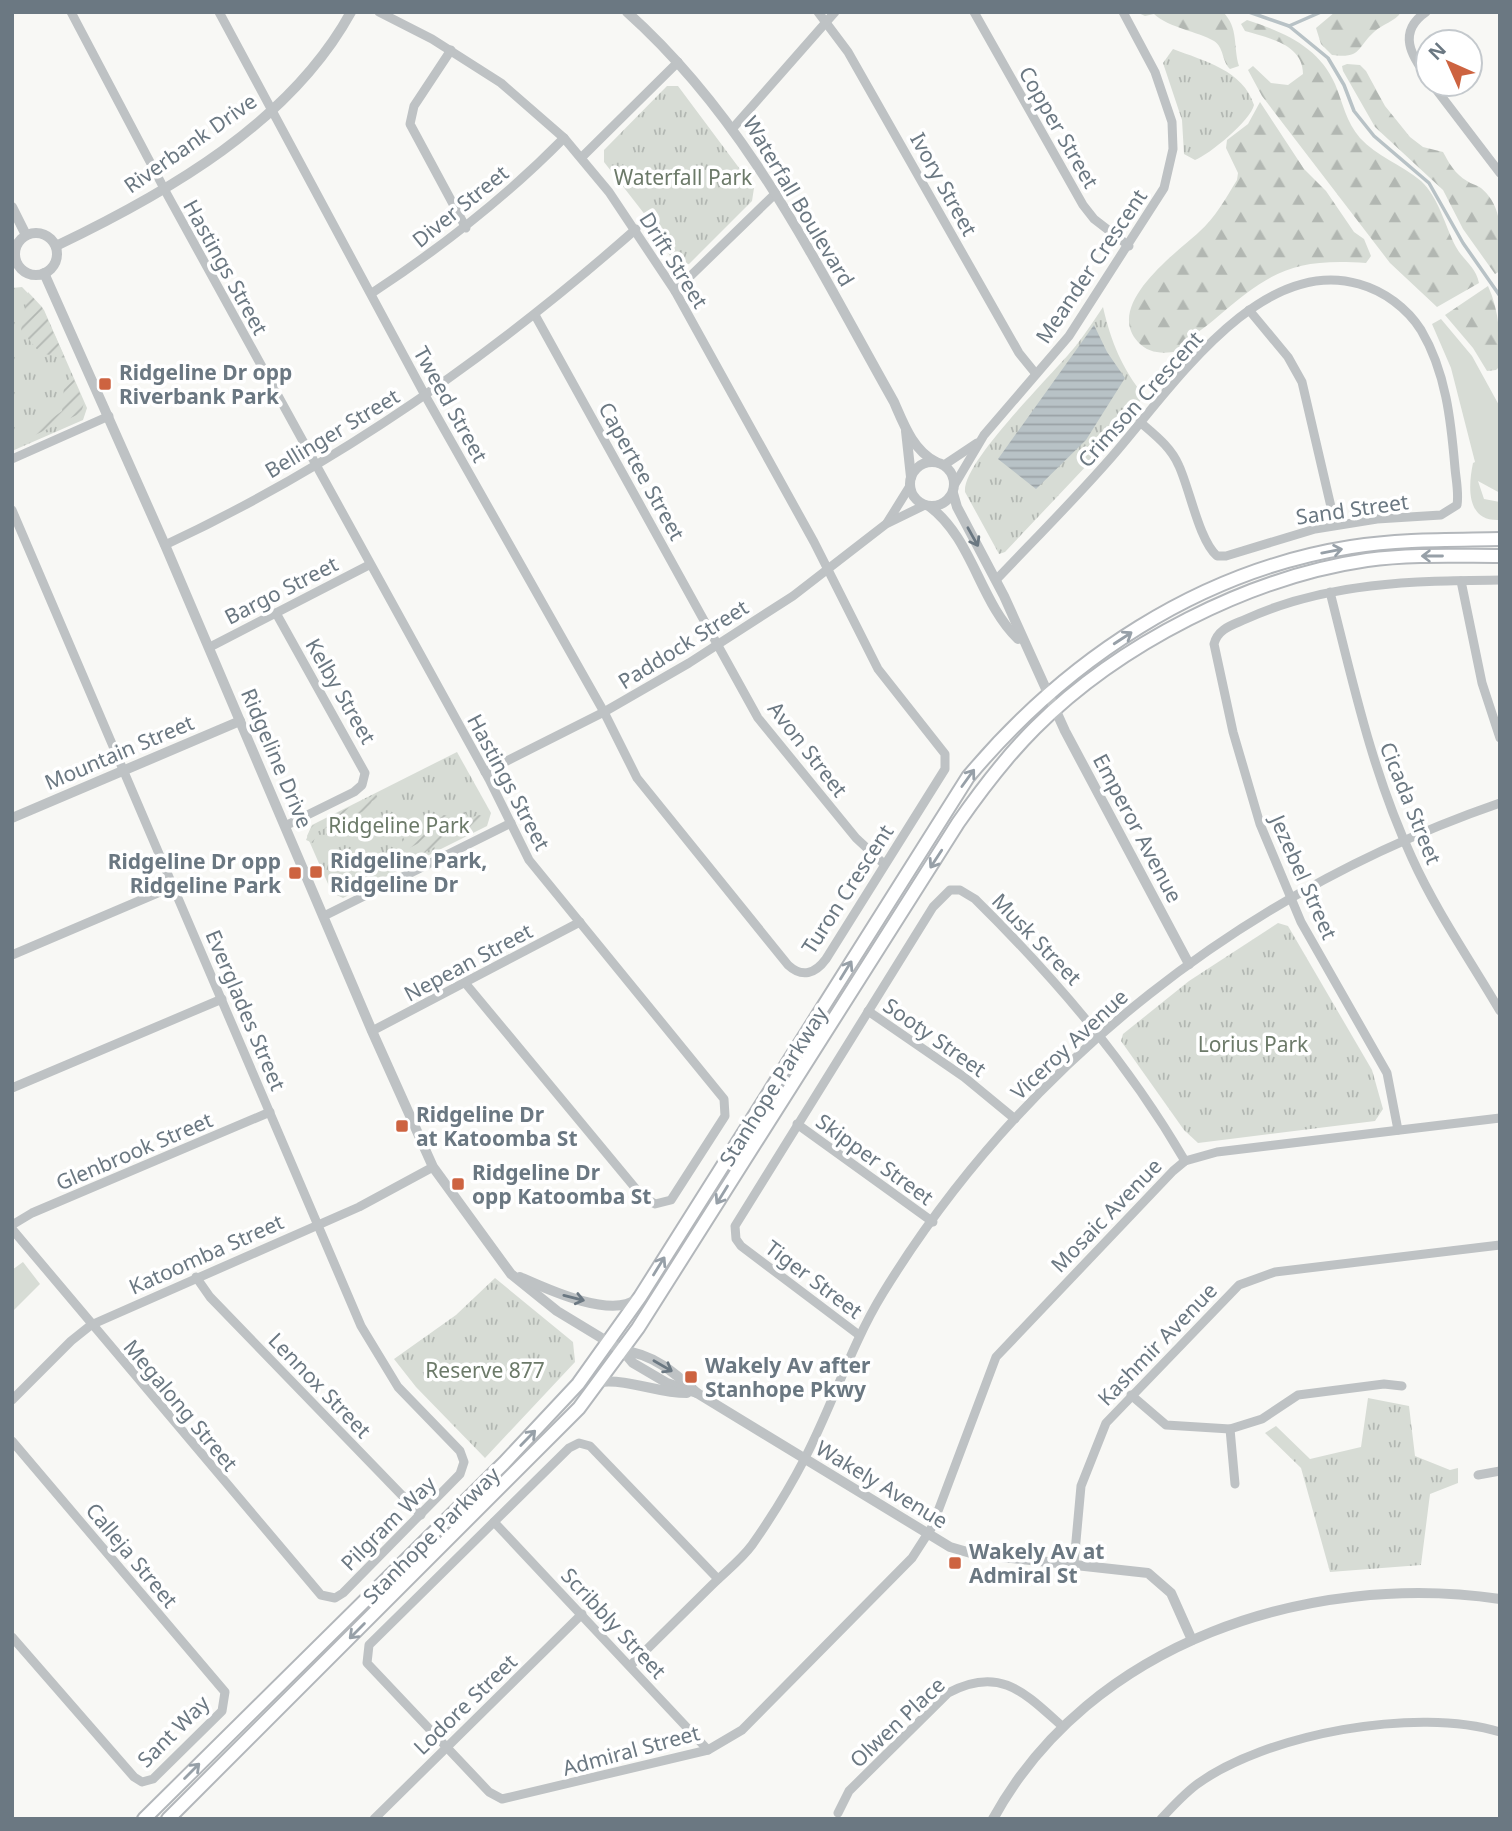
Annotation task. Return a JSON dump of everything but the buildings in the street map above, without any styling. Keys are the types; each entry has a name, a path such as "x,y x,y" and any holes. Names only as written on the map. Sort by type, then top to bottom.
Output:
{"main road":[{"name":"Stanhope Parkway","path":"144,1819 504,1463 578,1384 640,1297 968,777 998,741 1046,694 1092,659 1165,612 1206,591 1264,569 1310,555 1371,544 1500,539"},
{"name":"Stanhope Parkway","path":"168,1819 537,1453 600,1382 623,1351 965,814 1008,757 1054,710 1098,676 1160,636 1209,608 1256,587 1303,573 1367,560 1500,556"}],"street":[{"name":"Hastings Street","path":"71,12 163,188 485,772 530,860 726,1103 725,1116 675,1195 666,1203 651,1203 641,1195 466,984"},
{"name":"Tweed Street","path":"219,12 426,397 604,712"},
{"name":"Riverbank Drive","path":"56,246 163,188 226,146 272,110 318,61 351,12"},
{"name":"Drift Street","path":"379,12 451,50 501,83 582,157 636,229 676,291 828,570"},
{"name":"Waterfall Boulevard","path":"627,12 678,62 733,128 776,193 894,402 906,431 923,453 940,463"},
{"name":"Ivory Street","path":"818,12 827,22 892,127 1025,363 1036,374"},
{"path":"733,128 835,12"},
{"name":"Copper Street","path":"974,12 1083,205 1094,219 1129,246"},
{"name":"Meander Crescent","path":"954,488 979,442 1069,336 1164,188 1173,149 1172,122 1156,72 1123,12"},
{"path":"1414,59 1408,39 1415,20 1426,12"},
{"path":"451,50 414,106 410,124 466,228"},
{"path":"582,157 678,62"},
{"path":"1443,98 1500,173"},
{"name":"Diver Street","path":"372,293 466,228 564,138"},
{"path":"676,291 776,193"},
{"path":"12,207 26,235"},
{"name":"Bellinger Street","path":"166,545 231,513 315,466 426,397 535,315 636,229"},
{"path":"41,233 56,246 55,262 44,273 29,273 15,264 16,247 26,235 41,233"},
{"name":"Ridgeline Drive","path":"44,273 166,545 372,1031 433,1167 510,1274 557,1311 623,1351"},
{"name":"Crimson Crescent","path":"996,580 1109,460 1170,386 1249,310 1286,286 1310,280 1333,279 1366,286 1405,311 1425,338 1443,386 1458,500 1453,510"},
{"path":"1249,310 1288,357 1302,382 1335,524"},
{"name":"Capertee Street","path":"535,315 719,645"},
{"path":"12,459 109,416"},
{"name":"Sand Street","path":"1140,422 1176,460 1208,544 1217,556 1226,556 1335,524 1441,515 1453,510"},
{"name":"Waterfall Boulevard","path":"906,431 910,484"},
{"name":"Meander Crescent","path":"940,463 979,442"},
{"path":"1024,645 998,614 953,529 915,497 910,484 919,466 940,463 953,475 957,507 996,580 1054,710"},
{"name":"Paddock Street","path":"886,524 910,484"},
{"path":"927,505 945,502 954,488"},
{"name":"Paddock Street","path":"485,772 604,712 719,645 828,570 886,524 927,505"},
{"name":"Everglades Street","path":"12,510 361,1326 398,1387 460,1451 464,1462"},
{"name":"Bargo Street","path":"210,647 369,565"},
{"name":"Turon Crescent","path":"604,712 644,789 788,965 797,972 809,973 822,965 945,769 946,758 940,746 878,668 828,570"},
{"path":"1330,592 1388,582 1500,580"},
{"path":"1461,581 1482,683 1500,738"},
{"name":"Jezebel Street","path":"1330,592 1285,604 1224,629 1215,638 1214,650 1233,732 1260,824 1314,947 1387,1073 1398,1130"},
{"name":"Cicada Street","path":"1330,592 1367,741 1404,839 1422,879 1500,1011"},
{"name":"Kelby Street","path":"276,613 366,773 362,785 354,792 285,826"},
{"name":"Avon Street","path":"719,645 758,718 856,838 884,864"},
{"name":"Emperor Avenue","path":"1054,710 1189,964"},
{"name":"Mountain Street","path":"12,818 240,721"},
{"name":"Viceroy Avenue","path":"631,1665 751,1547 805,1459 859,1335 886,1289 933,1223 1015,1119 1100,1034 1189,964 1290,897 1404,839 1500,803"},
{"path":"324,916 511,823"},
{"path":"12,955 174,886"},
{"name":"Musk Street","path":"868,1011 933,907 953,890 968,894 998,920 1100,1034 1154,1110 1185,1161"},
{"name":"Nepean Street","path":"372,1031 580,922"},
{"path":"12,1088 222,999"},
{"path":"797,1124 868,1011"},
{"name":"Sooty Street","path":"868,1011 932,1054 1015,1119"},
{"name":"Glenbrook Street","path":"12,1227 32,1213 270,1112"},
{"name":"Mosaic Avenue","path":"928,1535 996,1357 1163,1180 1185,1161 1217,1152 1500,1118"},
{"name":"Skipper Street","path":"797,1124 933,1223"},
{"name":"Tiger Street","path":"797,1124 737,1221 736,1239 747,1251 859,1335"},
{"name":"Katoomba Street","path":"12,1400 71,1340 91,1325 374,1200 433,1167"},
{"name":"Megalong Street","path":"12,1227 309,1584 327,1598"},
{"name":"Kashmir Avenue","path":"1074,1563 1084,1475 1100,1434 1131,1395 1228,1293 1250,1279 1275,1272 1500,1245"},
{"path":"510,1274 562,1295 596,1303 625,1306 640,1297"},
{"name":"Lennox Street","path":"196,1277 210,1297 421,1515"},
{"name":"Wakely Avenue","path":"623,1351 633,1363 667,1383 697,1393 950,1547 974,1554 1140,1570 1155,1576 1171,1593 1192,1640"},
{"path":"600,1382 624,1381 672,1393 697,1393"},
{"path":"1131,1395 1167,1424 1230,1429 1252,1424 1298,1395 1384,1384 1402,1386"},
{"path":"1230,1429 1235,1484"},
{"name":"Calleja Street","path":"12,1441 225,1692"},
{"path":"445,1748 370,1669 367,1654 369,1645 569,1448 579,1443 590,1446 718,1579"},
{"name":"Pilgram Way","path":"327,1598 343,1593 457,1479 464,1462"},
{"path":"1478,1475 1500,1471"},
{"name":"Scribbly Street","path":"494,1522 708,1750"},
{"name":"Admiral Street","path":"445,1748 489,1793 502,1799 708,1750 742,1730 902,1569 928,1535"},
{"path":"993,1819 1020,1776 1063,1727 1124,1677 1192,1640 1275,1611 1351,1596 1438,1593 1500,1599"},
{"name":"Lodore Street","path":"374,1819 582,1614"},
{"name":"Sant Way","path":"12,1637 134,1777 148,1782 222,1711 225,1692"},
{"name":"Olwen Place","path":"838,1812 849,1791 948,1693 966,1683 1005,1682 1027,1696 1063,1727"},
{"path":"1161,1819 1210,1776 1239,1762 1310,1736 1336,1730 1407,1723 1447,1724 1500,1732"}],"green space":[{"path":"1136,12 1223,12 1234,31 1239,66 1230,69 1220,47 1214,41 1167,23 1154,14 1145,16"},
{"path":"1335,12 1401,12 1374,32 1358,51 1342,56 1332,55 1321,44 1316,28"},
{"path":"1247,20 1287,36 1320,60 1335,84 1355,132 1374,150 1414,175 1427,188 1456,247 1475,272 1479,283 1437,307 1390,263 1262,96 1248,70 1253,66 1271,83 1288,85 1303,74 1301,64 1291,49 1264,36 1245,31 1241,24"},
{"path":"1173,49 1232,75 1249,93 1254,105 1229,136 1195,160 1184,154 1182,120 1163,63"},
{"path":"1360,65 1366,71 1385,106 1410,137 1423,147 1443,152 1459,175 1489,196 1495,206 1500,226 1500,271 1495,274 1463,229 1443,190 1375,127 1343,71 1342,66"},
{"name":"Waterfall Park","path":"667,86 678,86 754,188 752,201 689,264 676,266 646,216 604,162 604,150"},
{"path":"1260,102 1304,169 1326,191 1354,232 1364,239 1371,256 1366,263 1319,263 1283,271 1251,290 1178,351 1162,353 1147,349 1138,342 1130,328 1130,312 1136,297 1160,267 1205,226 1224,201 1237,180 1238,173 1226,148 1227,140 1248,124"},
{"path":"1488,286 1497,316 1500,366 1496,370 1487,371 1473,348 1445,315"},
{"path":"22,287 44,310 87,408 83,420 12,451 12,288"},
{"path":"28,292 42,307 65,358 40,353 21,330"},
{"path":"1103,307 1118,354 1144,396 1106,445 1005,552 999,554 965,492 968,478 994,439 1078,343"},
{"path":"1441,319 1472,356 1500,407 1500,493 1478,481 1484,499 1500,502 1500,520 1481,515 1472,501 1470,482 1475,462 1451,368 1432,324"},
{"path":"72,375 84,403 81,413 35,435 35,431 62,411 64,386"},
{"name":"Ridgeline Park","path":"457,752 491,813 487,826 343,898 332,893 307,836 312,825"},
{"path":"376,794 378,799 372,801 369,809 317,832 313,843 306,840 312,826"},
{"path":"463,810 469,818 479,815 486,817 485,822 409,860 406,855 433,841"},
{"path":"420,815 421,819 408,828 403,837 406,843 443,815 452,816 432,836 404,851 400,829"},
{"name":"Lorius Park","path":"1278,923 1288,926 1372,1070 1383,1109 1375,1121 1198,1143 1184,1130 1121,1041 1123,1034 1189,981"},
{"path":"23,1262 40,1284 12,1312 12,1270"},
{"name":"Reserve 877","path":"495,1278 573,1342 575,1362 485,1458 416,1387 394,1359 456,1315"},
{"path":"1368,1398 1409,1406 1415,1456 1450,1470 1458,1468 1458,1483 1430,1494 1421,1565 1330,1572 1301,1468 1265,1433 1276,1426 1310,1459 1361,1447"}],"shaded area":[{"path":"1094,325 1107,352 1125,378 1086,440 1036,489 998,459"}],"waterway":[{"path":"1249,12 1289,26 1328,58 1344,85 1354,111 1374,136 1429,183 1463,243 1500,296"},
{"path":"1289,26 1321,12"}],"place":[{"name":"Ridgeline Dr opp Riverbank Park","path":"105,384"},
{"name":"Ridgeline Park, Ridgeline Dr","path":"316,872"},
{"name":"Ridgeline Dr opp Ridgeline Park","path":"295,873"},
{"name":"Ridgeline Dr at Katoomba St","path":"402,1126"},
{"name":"Ridgeline Dr opp Katoomba St","path":"458,1184"},
{"name":"Wakely Av after Stanhope Pkwy","path":"691,1377"},
{"name":"Wakely Av at Admiral St","path":"955,1563"}]}
